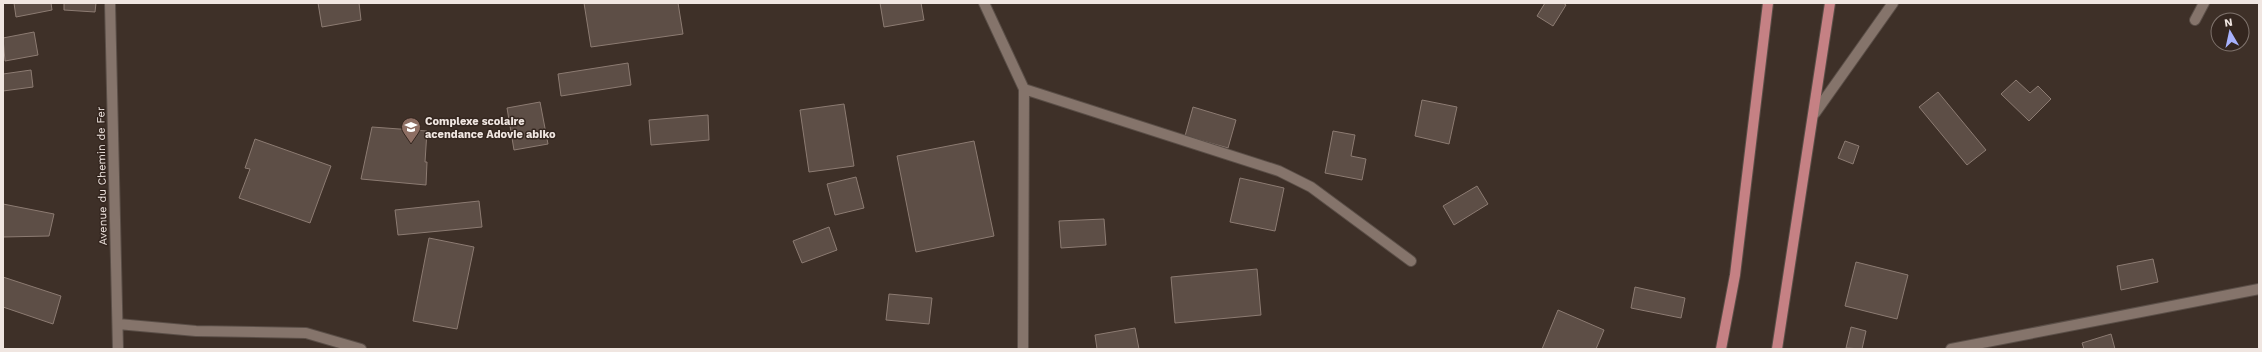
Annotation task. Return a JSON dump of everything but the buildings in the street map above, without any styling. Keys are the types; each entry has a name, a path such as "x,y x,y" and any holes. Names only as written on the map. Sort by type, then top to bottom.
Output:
{"main road":[{"path":"1721,349 1735,275 1768,3"},
{"path":"1777,349 1815,113 1830,3"}],"street":[{"name":"Avenue du Chemin de Fer","path":"110,3 118,349"},
{"path":"984,3 1024,89 1023,349"},
{"path":"1815,113 1893,3"},
{"path":"2195,20 2204,3"},
{"path":"1024,89 1279,171 1311,187 1411,261"},
{"path":"1951,349 2259,289"},
{"path":"118,324 196,331 306,333 361,349"}],"place":[{"name":"Complexe scolaire acendance Adovie abiko","path":"411,144"}]}
